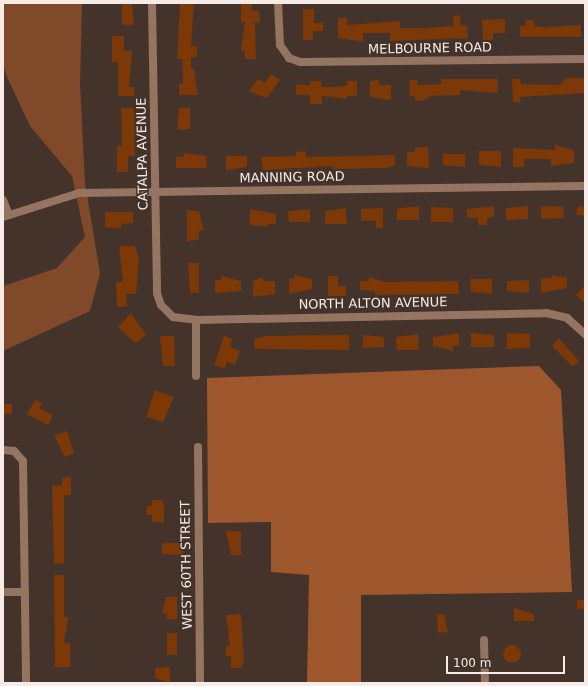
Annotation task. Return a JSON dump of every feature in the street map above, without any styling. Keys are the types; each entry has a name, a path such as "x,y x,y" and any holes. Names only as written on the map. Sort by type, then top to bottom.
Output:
{"street":[{"name":"CATALPA AVENUE","path":"152,3 158,293 161,304"},
{"name":"MELBOURNE ROAD","path":"278,3 281,48 289,58 306,63 585,59"},
{"name":"MANNING ROAD","path":"6,216 67,194 585,186"},
{"path":"3,200 6,216"},
{"name":"NORTH ALTON AVENUE","path":"161,304 173,317 196,320 546,313 567,318 585,334"},
{"path":"196,320 196,376"},
{"name":"WEST 60TH STREET","path":"198,447 200,683"},
{"path":"3,450 18,453 23,461 26,683"},
{"path":"3,592 25,592"},
{"path":"484,640 485,683"}],"shaded area":[{"path":"3,3 82,3 80,84 85,183 100,273 90,311 3,351 3,286 57,268 85,237 72,176 30,126 7,77 3,64"},
{"path":"539,366 561,390 572,592 361,595 361,683 307,683 309,575 271,572 271,522 208,523 207,378"}],"building":[{"path":"132,3 134,25 122,25 122,4"},
{"path":"180,3 194,3 191,46 197,46 197,57 191,57 191,69 194,69 198,95 179,95 179,84 183,84 182,59 177,59"},
{"path":"241,3 252,3 252,11 259,11 260,22 255,22 256,59 245,59 245,51 241,51 245,22 241,22"},
{"path":"303,9 314,9 314,23 323,23 323,31 313,31 313,40 303,40"},
{"path":"460,15 461,26 467,26 468,38 390,41 390,33 363,33 363,42 338,38 338,18 347,18 347,25 400,21 400,28 425,28 454,26 453,16"},
{"path":"505,19 505,33 493,33 493,40 483,40 482,20"},
{"path":"526,20 533,20 535,26 544,27 581,25 581,37 520,37 520,26 525,26"},
{"path":"112,36 124,36 124,51 132,51 129,87 134,87 134,96 118,96 118,62 112,62"},
{"path":"271,74 280,80 267,98 249,91 258,79 265,83"},
{"path":"566,78 585,78 585,93 520,97 520,102 513,102 512,79 520,79 521,84 560,85"},
{"path":"441,79 498,79 498,93 460,90 460,95 430,96 423,101 415,101 415,96 410,96 409,80 417,80 418,85 441,84"},
{"path":"379,80 379,85 391,85 391,100 370,97 370,81"},
{"path":"310,81 321,81 321,87 340,87 347,85 347,81 357,81 357,96 347,96 347,99 322,96 322,104 310,104 310,95 296,95 296,85 310,85"},
{"path":"121,108 134,108 135,156 128,156 128,172 117,172 117,146 122,146"},
{"path":"179,108 190,108 190,129 177,130"},
{"path":"555,145 574,150 574,163 551,166 551,159 524,159 524,167 513,167 513,148 555,150"},
{"path":"415,147 428,147 429,168 407,166 407,152 415,152"},
{"path":"306,151 306,157 395,155 395,165 388,168 333,169 333,166 263,170 261,157 296,156 296,152"},
{"path":"479,151 501,151 501,167 479,165"},
{"path":"184,153 206,156 207,168 176,168 176,157 184,157"},
{"path":"443,154 465,154 465,167 443,165"},
{"path":"226,156 247,156 247,167 226,170"},
{"path":"494,206 494,217 487,218 487,225 478,225 478,218 467,218 467,209"},
{"path":"528,206 528,219 506,220 506,208"},
{"path":"541,206 563,207 564,218 541,219"},
{"path":"578,206 585,207 585,216 576,214"},
{"path":"419,207 419,220 397,220 397,209"},
{"path":"431,207 453,208 453,222 431,222"},
{"path":"346,208 347,224 325,224 325,211"},
{"path":"383,208 383,228 376,228 376,221 361,221 361,209"},
{"path":"250,209 276,214 276,224 268,224 268,227 250,225"},
{"path":"310,209 310,222 289,222 288,211"},
{"path":"187,210 199,211 204,231 199,231 199,240 187,241"},
{"path":"105,212 133,212 133,223 121,224 121,229 105,227"},
{"path":"119,246 135,246 139,258 136,294 126,294 127,306 117,307 116,282 123,282"},
{"path":"188,263 199,263 199,293 190,293"},
{"path":"294,275 312,279 312,289 289,294 289,279 294,279"},
{"path":"552,275 567,278 567,288 541,293 541,278 552,278"},
{"path":"221,276 241,281 241,291 215,293 215,280 221,280"},
{"path":"328,276 338,276 338,286 346,286 346,296 328,296"},
{"path":"263,277 263,281 275,281 275,294 253,297 253,281"},
{"path":"369,277 386,282 458,281 459,294 375,295 375,291 360,290 360,281 369,281"},
{"path":"470,279 492,279 492,294 471,292"},
{"path":"529,280 529,293 507,291 507,281"},
{"path":"585,285 585,303 576,295"},
{"path":"131,313 146,335 135,343 118,327"},
{"path":"459,333 459,346 453,346 453,351 433,346 433,337"},
{"path":"471,333 494,335 494,347 471,347"},
{"path":"507,333 530,334 530,348 507,349"},
{"path":"418,334 419,350 397,350 396,337"},
{"path":"349,335 349,350 254,349 254,339 265,336"},
{"path":"363,335 384,337 384,347 363,348"},
{"path":"160,336 174,336 175,366 163,366"},
{"path":"224,336 232,339 230,347 240,351 235,365 227,362 225,369 214,365"},
{"path":"559,338 579,361 573,367 552,346"},
{"path":"155,390 174,397 163,422 146,417"},
{"path":"35,400 42,403 39,408 53,415 48,425 27,414"},
{"path":"3,404 12,404 12,414 3,414"},
{"path":"67,431 74,453 65,457 54,436"},
{"path":"71,477 71,495 64,495 64,563 54,564 52,486 62,485 62,478"},
{"path":"152,500 162,500 164,504 164,522 152,522 152,515 147,515 146,506 152,506"},
{"path":"226,531 241,531 241,555 231,555"},
{"path":"162,543 183,543 183,555 162,554"},
{"path":"54,575 64,575 64,617 68,617 64,643 70,643 70,667 55,667"},
{"path":"166,597 177,597 177,619 166,619 167,613 162,613"},
{"path":"577,600 585,600 585,608 577,609"},
{"path":"514,608 534,614 534,621 514,621"},
{"path":"241,614 244,661 241,668 231,668 231,656 226,656 226,646 230,646 226,615"},
{"path":"444,614 448,632 438,633 437,615"},
{"path":"167,633 177,633 177,655 167,655"},
{"path":"508,645 516,645 521,650 519,661 516,663 508,663 503,658 503,650"},
{"path":"170,667 170,683 155,678 155,668"}]}
